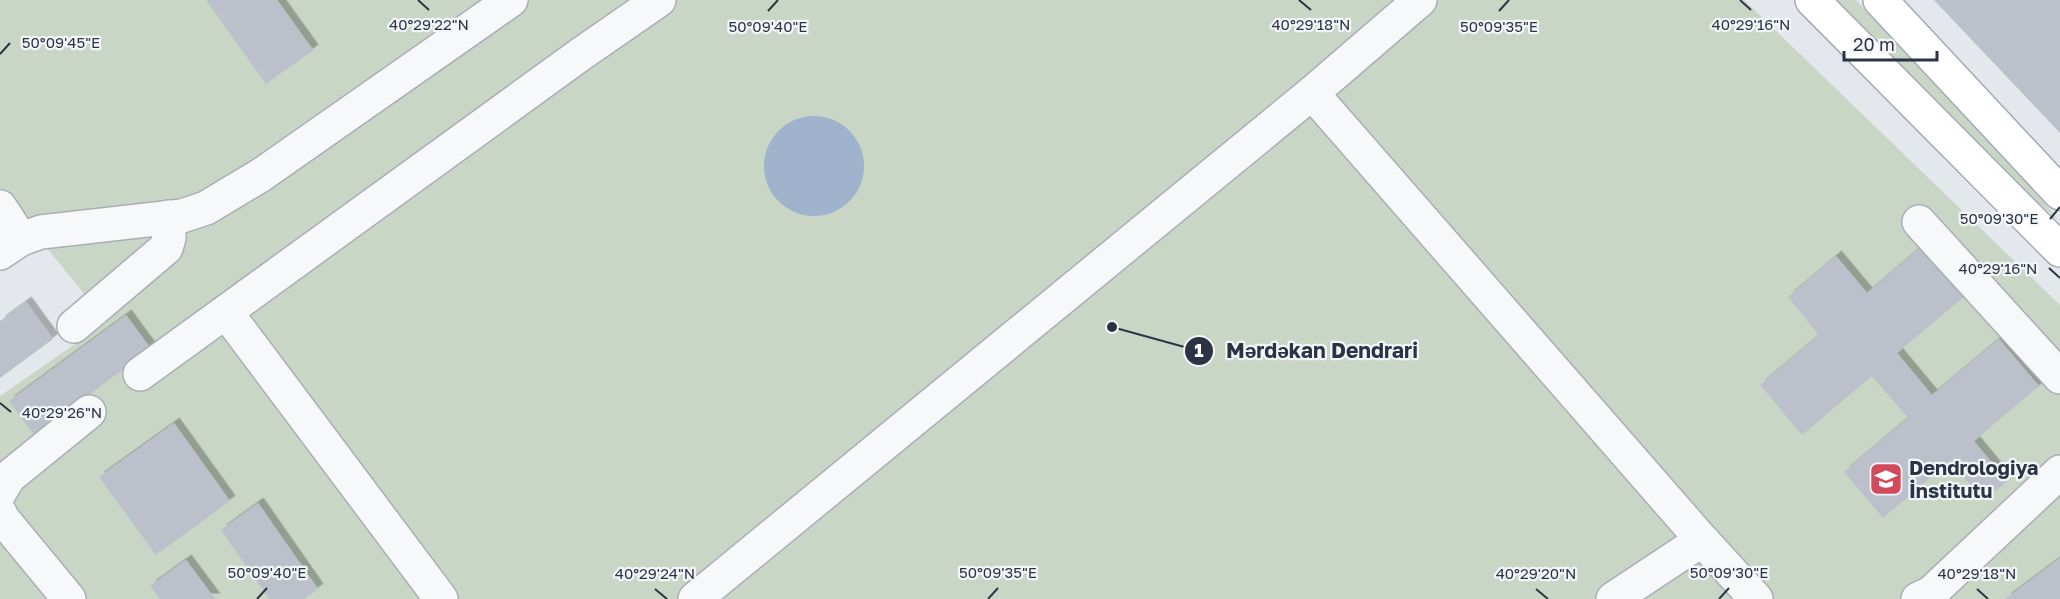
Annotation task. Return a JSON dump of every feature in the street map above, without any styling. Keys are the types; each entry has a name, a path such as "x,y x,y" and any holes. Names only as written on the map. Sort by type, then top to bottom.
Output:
{"main road":[{"path":"1812,0 2060,250"},
{"path":"1880,0 2060,193"}],"lane":[{"path":"0,207 10,246 41,232 169,218 206,208 261,175 511,0"},
{"path":"140,374 659,0"},
{"path":"695,599 1312,93 1420,0"},
{"path":"1312,93 1756,599"},
{"path":"74,326 166,248 169,238 169,218"},
{"path":"1919,222 2060,377"},
{"path":"226,312 441,599"},
{"path":"0,492 9,477 89,412"},
{"path":"1918,599 1931,593 2060,472"},
{"path":"0,513 69,599"},
{"path":"1613,599 1702,540"}],"green space":[{"path":"0,0 1744,0 2060,305 2060,599 0,599 0,396 107,322 0,190"},
{"path":"1831,0 1856,0 2017,169 2060,222 2010,178"}],"water":[{"path":"814,116 842,124 856,138 864,166 856,194 842,208 814,216 786,208 772,194 764,166 772,138 786,124"}],"building":[{"path":"206,0 277,0 313,50 266,84"},
{"path":"1934,0 2060,0 2060,133"},
{"path":"1922,246 1965,296 1897,353 1932,395 1999,339 2039,386 1974,441 2007,481 1984,501 1950,461 1883,518 1844,472 1908,418 1872,376 1802,435 1760,385 1819,335 1788,297 1836,256 1867,293"},
{"path":"26,302 53,339 0,378 0,321"},
{"path":"126,315 151,349 34,435 9,401"},
{"path":"174,423 230,501 156,555 99,477"},
{"path":"258,503 318,589 304,599 269,599 221,530"},
{"path":"2060,558 2060,599 2005,599"},
{"path":"186,560 215,599 160,599 150,586"}],"place":[{"name":"Mərdəkan Dendrari","path":"1112,327"},
{"name":"Dendrologiya İnstitutu","path":"1886,479"}]}
